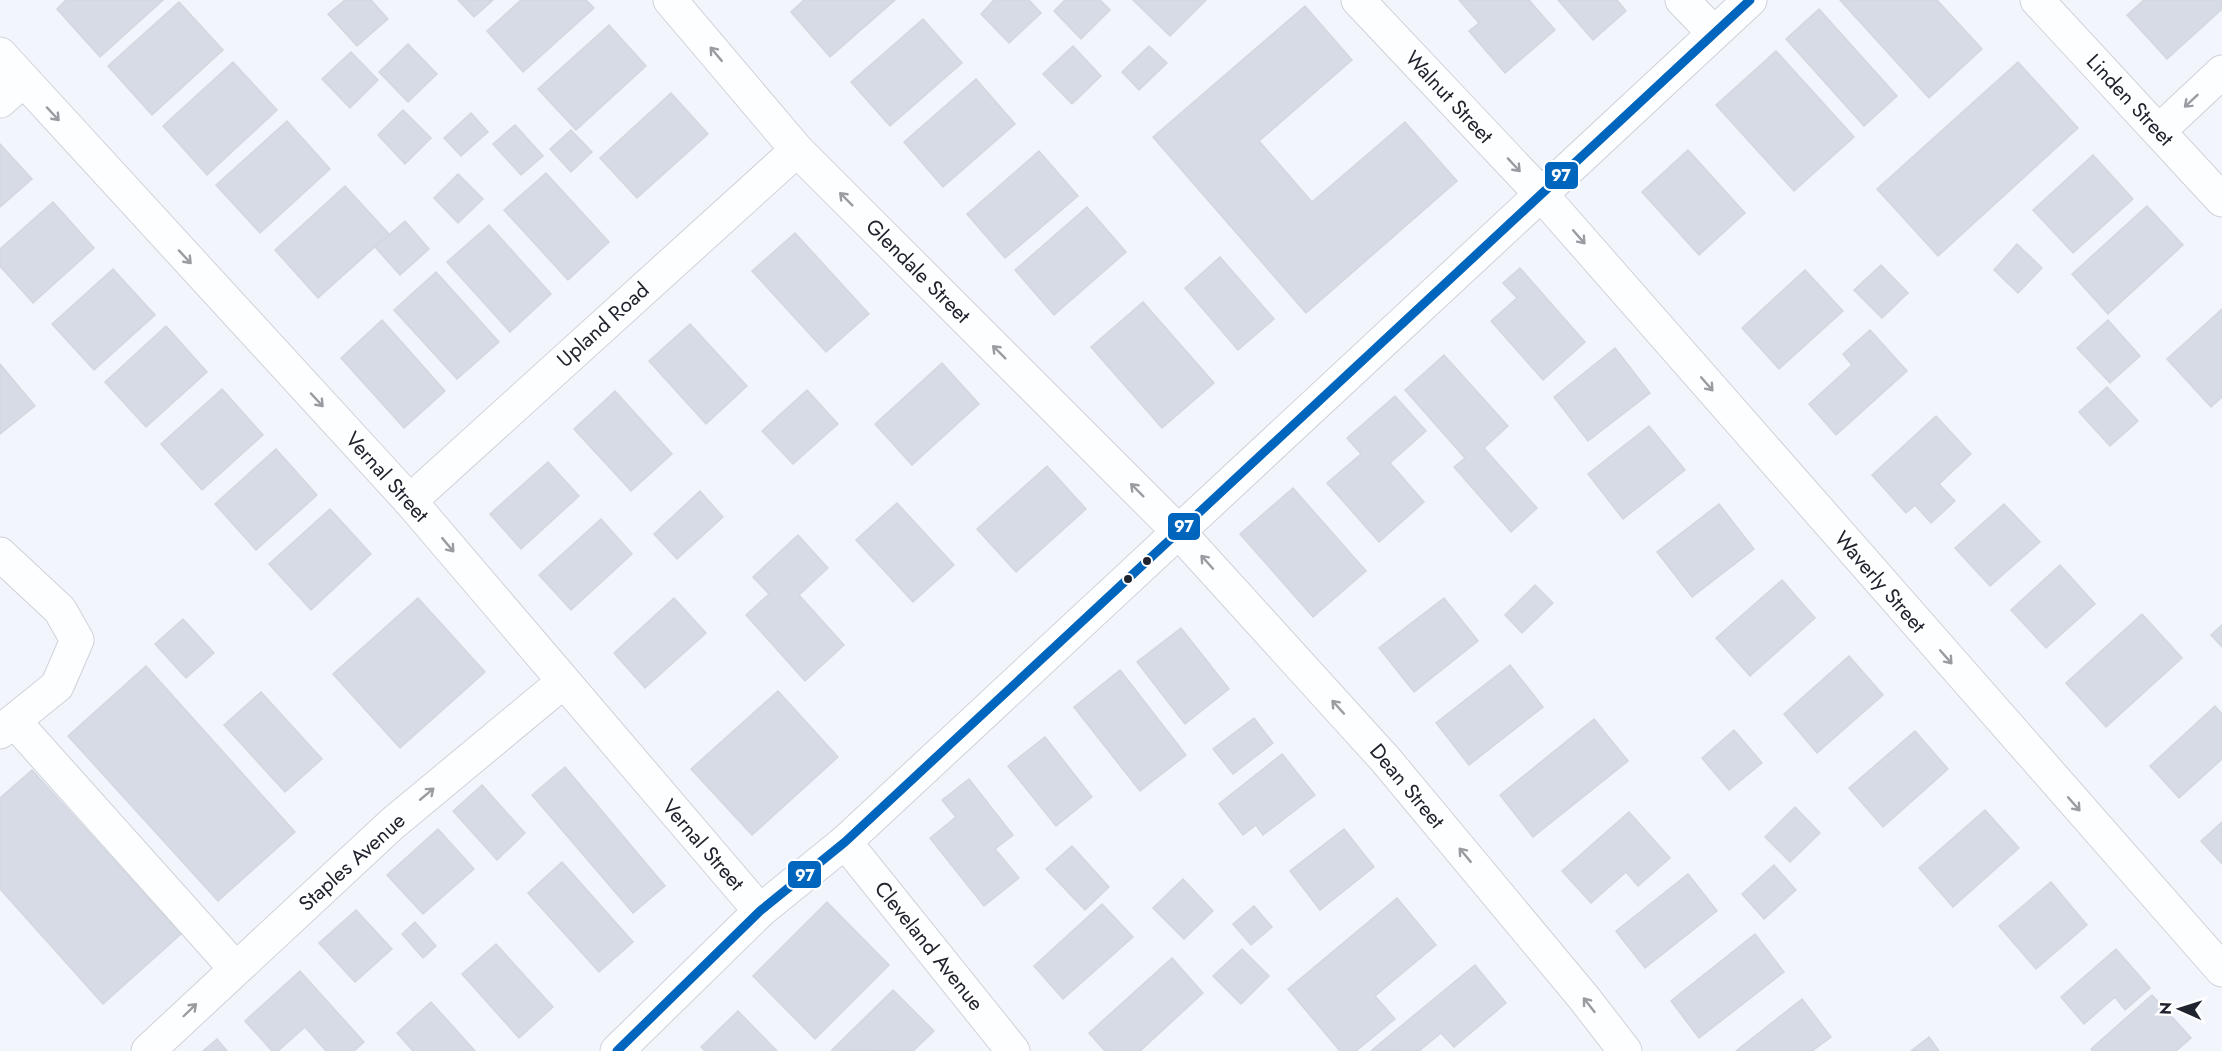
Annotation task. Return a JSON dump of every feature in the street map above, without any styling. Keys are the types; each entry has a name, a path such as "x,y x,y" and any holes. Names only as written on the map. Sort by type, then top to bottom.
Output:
{"street":[{"name":"Glendale Street","path":"670,0 797,150 1178,531"},
{"name":"Walnut Street","path":"1358,0 1540,193"},
{"path":"1682,0 1714,33"},
{"path":"617,1051 760,911 845,842 1750,0"},
{"name":"Linden Street","path":"2037,0 2222,200"},
{"name":"Vernal Street","path":"0,54 11,91 410,501 760,911"},
{"path":"2159,131 2222,72"},
{"name":"Upland Road","path":"410,501 797,150"},
{"name":"Waverly Street","path":"1540,193 2222,970"},
{"name":"Dean Street","path":"1178,531 1385,759 1584,998 1625,1051"},
{"path":"4,564 60,610 77,640 57,686 7,727 235,968"},
{"name":"Staples Avenue","path":"148,1051 392,824 563,682"},
{"name":"Cleveland Avenue","path":"845,842 1013,1051"}],"building":[{"path":"66,0 163,0 100,57 57,9"},
{"path":"345,0 371,0 388,19 357,46 328,14"},
{"path":"458,0 493,0 474,17"},
{"path":"521,0 586,0 594,8 523,72 487,31"},
{"path":"804,0 895,0 830,57 791,12"},
{"path":"994,0 1029,0 1041,13 1009,43 981,14"},
{"path":"1065,0 1100,0 1110,10 1081,39 1054,11"},
{"path":"1133,0 1206,0 1170,36"},
{"path":"1459,0 1529,0 1555,30 1505,73 1469,31 1479,23"},
{"path":"1558,0 1617,0 1626,11 1593,40"},
{"path":"1840,0 1937,0 1982,49 1929,98"},
{"path":"2144,0 2222,0 2222,9 2167,59 2127,15"},
{"path":"179,2 223,50 152,115 108,66"},
{"path":"1305,6 1352,60 1259,141 1312,202 1405,122 1457,181 1306,313 1153,137"},
{"path":"1819,9 1897,96 1864,126 1786,39"},
{"path":"923,19 962,63 890,126 851,82"},
{"path":"609,25 646,66 576,130 538,89"},
{"path":"408,44 437,74 408,102 379,72"},
{"path":"1073,46 1101,76 1072,104 1043,74"},
{"path":"1149,46 1167,63 1139,90 1122,72"},
{"path":"1776,51 1854,137 1794,191 1716,105"},
{"path":"351,52 378,80 350,108 322,79"},
{"path":"233,62 277,110 207,175 163,126"},
{"path":"2018,62 2078,128 1938,256 1877,189"},
{"path":"976,79 1015,124 943,187 904,142"},
{"path":"671,93 708,134 637,198 600,158"},
{"path":"403,110 431,138 405,164 378,135"},
{"path":"471,113 488,132 461,156 444,138"},
{"path":"287,121 330,169 260,233 216,185"},
{"path":"515,125 543,156 521,175 493,144"},
{"path":"571,130 592,152 571,172 550,149"},
{"path":"0,144 32,179 0,207"},
{"path":"1688,150 1745,213 1699,255 1642,192"},
{"path":"1039,151 1078,196 1005,258 967,214"},
{"path":"2093,155 2133,199 2073,253 2033,210"},
{"path":"546,173 609,242 568,280 504,210"},
{"path":"458,174 483,199 458,223 434,198"},
{"path":"345,186 389,234 318,298 275,250"},
{"path":"53,202 94,248 33,303 0,266 0,249"},
{"path":"2147,206 2183,245 2108,314 2072,274"},
{"path":"1087,207 1126,252 1054,315 1015,270"},
{"path":"405,221 429,249 400,275 375,247"},
{"path":"489,225 551,294 510,332 447,262"},
{"path":"795,233 869,314 826,352 752,271"},
{"path":"2017,244 2042,268 2018,293 1994,270"},
{"path":"1220,257 1274,319 1238,350 1185,288"},
{"path":"1881,265 1908,293 1882,318 1854,290"},
{"path":"1520,268 1585,342 1543,380 1491,321 1517,298 1503,283"},
{"path":"113,269 155,315 94,370 52,324"},
{"path":"1805,270 1843,311 1779,369 1742,328"},
{"path":"436,272 499,342 457,379 394,310"},
{"path":"1143,302 1214,383 1162,428 1091,347"},
{"path":"2222,309 2222,397 2211,407 2167,359"},
{"path":"382,320 445,391 404,428 341,358"},
{"path":"2108,320 2140,356 2110,383 2077,348"},
{"path":"690,324 747,386 706,424 649,361"},
{"path":"166,326 207,372 146,427 105,382"},
{"path":"1870,330 1907,371 1836,435 1809,404 1852,365 1843,354"},
{"path":"1615,348 1650,393 1588,441 1554,397"},
{"path":"1444,355 1508,426 1484,448 1537,508 1511,532 1454,467 1465,458 1405,390"},
{"path":"942,363 979,404 912,465 875,424"},
{"path":"0,364 35,406 0,434"},
{"path":"2107,387 2138,421 2110,446 2079,412"},
{"path":"222,389 263,435 202,490 161,444"},
{"path":"807,390 838,424 793,464 762,431"},
{"path":"615,391 672,454 631,491 574,429"},
{"path":"1395,396 1426,431 1390,463 1424,502 1379,542 1327,483 1361,454 1347,438"},
{"path":"1936,416 1971,454 1939,484 1955,501 1931,523 1915,505 1906,513 1872,475"},
{"path":"1649,426 1685,470 1623,519 1588,474"},
{"path":"276,449 317,495 256,550 215,504"},
{"path":"548,462 579,496 521,549 490,514"},
{"path":"1047,466 1086,509 1016,572 977,529"},
{"path":"1293,488 1366,571 1313,617 1240,534"},
{"path":"700,491 723,517 677,559 654,534"},
{"path":"897,503 954,565 913,602 856,540"},
{"path":"1719,504 1754,549 1692,597 1657,552"},
{"path":"2004,504 2040,542 1990,586 1955,548"},
{"path":"330,509 371,554 311,610 269,564"},
{"path":"601,519 632,554 571,610 539,575"},
{"path":"798,535 828,568 799,595 844,645 805,681 746,615 769,594 753,577"},
{"path":"2060,565 2095,604 2046,648 2011,610"},
{"path":"1782,580 1815,618 1750,676 1716,638"},
{"path":"1535,585 1553,603 1522,633 1505,615"},
{"path":"418,598 485,672 400,748 333,674"},
{"path":"674,598 706,633 645,688 614,653"},
{"path":"1444,598 1478,641 1414,692 1379,648"},
{"path":"2142,614 2182,658 2106,727 2066,683"},
{"path":"183,619 214,653 186,678 155,644"},
{"path":"2222,625 2222,647 2211,635"},
{"path":"1181,628 1229,689 1185,724 1137,662"},
{"path":"1849,656 1883,695 1817,753 1784,714"},
{"path":"1510,665 1543,707 1469,765 1436,723"},
{"path":"146,666 295,832 218,901 68,736"},
{"path":"1120,670 1186,755 1140,791 1074,707"},
{"path":"778,691 838,757 752,835 691,769"},
{"path":"261,692 322,759 285,792 224,725"},
{"path":"2215,706 2222,714 2222,759 2179,798 2150,766"},
{"path":"1254,718 1273,743 1233,774 1213,749"},
{"path":"1594,719 1628,761 1533,837 1500,795"},
{"path":"1734,730 1762,763 1729,790 1702,758"},
{"path":"1915,731 1948,769 1883,827 1849,788"},
{"path":"1045,737 1092,797 1056,826 1008,766"},
{"path":"1282,754 1315,795 1263,835 1256,825 1243,835 1219,804"},
{"path":"565,767 665,886 633,913 532,795"},
{"path":"32,770 181,934 103,1004 0,889 0,798"},
{"path":"969,779 1013,835 995,849 1019,878 984,906 930,838 956,817 942,800"},
{"path":"482,785 525,833 497,860 453,811"},
{"path":"1795,807 1820,833 1790,862 1765,837"},
{"path":"1985,810 2019,848 1953,907 1919,868"},
{"path":"1629,812 1670,858 1638,886 1626,872 1591,903 1562,871"},
{"path":"2222,822 2222,864 2201,841"},
{"path":"438,829 474,869 423,914 387,875"},
{"path":"1344,829 1374,867 1320,910 1290,871"},
{"path":"1072,846 1109,887 1085,910 1046,869"},
{"path":"562,862 633,942 599,972 528,893"},
{"path":"1774,865 1796,890 1764,919 1742,894"},
{"path":"1688,874 1717,911 1645,968 1616,931"},
{"path":"1183,879 1213,911 1184,939 1153,908"},
{"path":"2051,882 2087,925 2036,969 1999,926"},
{"path":"1397,898 1436,945 1375,996 1395,1019 1356,1051 1340,1051 1288,989"},
{"path":"827,902 889,965 815,1039 753,976"},
{"path":"1102,904 1133,937 1063,999 1034,966"},
{"path":"1254,906 1272,927 1251,945 1233,924"},
{"path":"356,910 392,949 355,982 319,943"},
{"path":"415,922 436,946 423,958 402,934"},
{"path":"1755,934 1784,972 1699,1038 1671,1001"},
{"path":"496,944 553,1007 519,1038 462,974"},
{"path":"1242,949 1269,976 1241,1004 1213,976"},
{"path":"2116,949 2150,988 2125,1010 2115,997 2084,1024 2061,997"},
{"path":"1172,958 1203,993 1140,1051 1105,1051 1089,1033"},
{"path":"1475,965 1506,1003 1454,1047 1441,1033 1419,1051 1372,1050"},
{"path":"300,971 364,1042 354,1051 326,1051 305,1027 278,1051 272,1051 245,1021"},
{"path":"893,990 934,1031 913,1051 832,1050"},
{"path":"2152,995 2191,1038 2176,1051 2093,1051 2091,1049"},
{"path":"1802,999 1831,1037 1812,1051 1736,1051"},
{"path":"431,1002 475,1051 413,1051 397,1033"},
{"path":"738,1011 777,1051 705,1051 701,1047"},
{"path":"1929,1037 1939,1051 1911,1051"},
{"path":"217,1039 227,1051 203,1051"}],"transit line":[{"name":"97","path":"617,1051 760,911 845,842 1750,0"}]}
